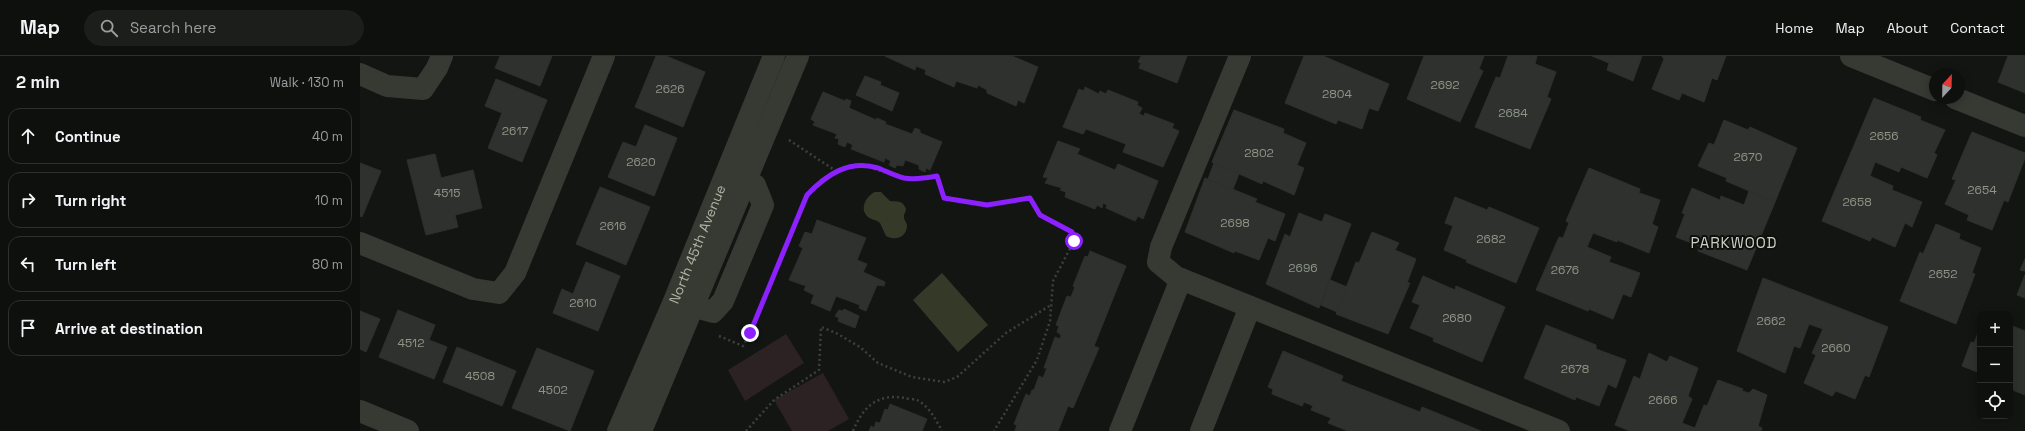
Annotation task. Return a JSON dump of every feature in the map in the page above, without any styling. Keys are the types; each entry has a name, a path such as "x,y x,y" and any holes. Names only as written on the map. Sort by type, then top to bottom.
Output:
{"street":[{"path":"360,74 387,86 423,89 437,68 442,56"},
{"path":"360,243 473,289 499,293 515,273 604,56"},
{"name":"North 45th Avenue","path":"618,431 685,310 736,176 774,56"},
{"path":"641,431 685,310 713,312 722,301 763,205 755,185 736,176 773,114 798,56"},
{"path":"1240,56 1161,247 1158,262 1181,279 1559,431"},
{"path":"1851,56 1929,88"},
{"path":"1965,102 2025,126"},
{"path":"1120,431 1181,279"},
{"path":"1201,431 1250,307"},
{"path":"360,411 408,431"}],"path":[{"path":"773,114 789,140 836,171"},
{"path":"685,310 742,346 750,333 807,195 822,179 836,171 851,166 865,166 903,178 919,179 937,176 944,198 987,205 1030,198 1040,215 1072,232 1074,241 1053,281 1050,322 1037,360 994,431"},
{"path":"746,431 774,400 819,370 821,327 836,333 860,347 878,363 912,377 944,382 957,377 1006,333 1051,306"},
{"path":"853,431 865,409 873,401 894,396 916,400 932,413 942,431"}],"shaded area":[{"path":"875,192 881,192 890,201 900,202 905,206 906,209 904,220 907,223 907,226 905,233 902,236 893,238 886,236 880,223 865,214 864,207 866,200"},
{"path":"942,273 988,325 958,352 913,300"},
{"path":"786,334 804,363 745,401 728,370"},
{"path":"823,373 849,419 828,431 792,431 774,400"}],"building":[{"path":"500,56 552,56 540,86 495,68"},
{"path":"656,56 666,56 705,72 683,127 635,107"},
{"path":"885,56 1012,56 1038,67 1024,103 1018,100 1016,106 987,93 987,90 978,85 977,88 956,81 954,87 925,74 926,70 916,66 915,70"},
{"path":"1141,56 1187,56 1177,83 1139,68 1141,63 1138,62"},
{"path":"1304,56 1323,56 1389,84 1378,111 1369,108 1362,129 1338,120 1336,124 1285,103"},
{"path":"1424,56 1484,56 1479,69 1483,71 1460,122 1407,99"},
{"path":"1508,56 1537,56 1535,64 1556,72 1547,97 1551,99 1530,149 1475,127 1496,77 1500,78"},
{"path":"1592,56 1642,56 1633,81 1607,70 1609,63"},
{"path":"1662,56 1726,56 1717,80 1712,78 1704,102 1682,93 1679,100 1652,89 1664,59"},
{"path":"2008,56 2025,56 2025,93 1998,82"},
{"path":"865,76 881,82 880,85 899,93 892,111 856,95"},
{"path":"496,79 547,100 522,162 488,148 502,113 485,106"},
{"path":"1085,87 1099,94 1100,91 1106,94 1108,90 1138,102 1137,105 1142,108 1139,114 1144,116 1145,113 1174,124 1172,128 1179,131 1163,167 1123,152 1126,144 1086,129 1083,134 1063,127 1079,89 1084,91"},
{"path":"823,92 845,101 846,99 851,101 849,108 876,120 877,118 886,122 885,124 912,134 915,128 920,130 920,133 942,142 930,170 926,168 925,172 919,169 919,165 905,160 903,166 897,165 895,168 889,165 891,161 885,158 884,162 851,149 853,145 847,142 845,147 838,144 839,139 835,138 837,134 813,125 815,122 811,119"},
{"path":"1874,98 1921,117 1920,120 1945,130 1934,153 1937,155 1927,178 1901,167 1899,172 1875,162 1870,176 1893,186 1892,190 1922,202 1912,227 1905,223 1895,247 1872,237 1870,241 1822,221"},
{"path":"1234,110 1284,129 1283,133 1306,143 1297,165 1304,168 1294,195 1263,181 1262,184 1212,162"},
{"path":"1724,120 1748,130 1750,127 1797,148 1775,202 1726,181 1727,178 1698,166 1709,143 1714,145"},
{"path":"645,125 677,138 654,196 608,177 623,142 636,147"},
{"path":"1972,132 2025,153 2025,158 2008,202 2004,200 1992,230 1967,220 1969,215 1945,204 1956,180 1952,179"},
{"path":"1058,141 1080,149 1077,154 1115,170 1118,164 1158,181 1143,219 1138,216 1135,221 1106,208 1107,205 1103,203 1102,208 1097,205 1095,209 1065,197 1066,192 1060,190 1062,188 1045,183 1048,178 1043,177"},
{"path":"435,154 441,178 473,170 482,208 455,215 458,227 426,235 407,160"},
{"path":"360,163 381,171 362,217 360,216"},
{"path":"1214,163 1239,174 1233,189 1208,179"},
{"path":"1589,168 1640,189 1639,193 1660,200 1652,224 1658,227 1649,253 1617,240 1617,242 1593,233 1587,247 1611,257 1609,262 1640,273 1631,297 1623,294 1613,319 1589,309 1588,311 1536,290 1559,237 1563,238 1569,223 1566,221"},
{"path":"1205,178 1257,199 1255,202 1285,214 1275,241 1268,238 1259,260 1235,251 1234,253 1185,232"},
{"path":"600,187 650,207 626,265 576,244"},
{"path":"1692,188 1720,200 1721,196 1744,205 1749,191 1775,202 1747,270 1698,251 1699,246 1676,237 1685,214 1682,213"},
{"path":"1455,197 1487,210 1489,207 1539,228 1516,283 1466,262 1467,260 1444,250 1453,226 1445,223"},
{"path":"1299,213 1322,222 1325,214 1351,224 1319,308 1266,284 1285,234 1290,237"},
{"path":"817,220 866,238 857,260 867,264 863,272 885,282 884,286 877,285 866,311 859,308 860,305 836,296 830,311 811,303 814,295 804,290 806,286 789,280 803,248 799,246 805,232 812,234"},
{"path":"1936,224 1960,234 1959,239 1981,248 1972,273 1975,274 1956,324 1900,301 1920,252 1923,254"},
{"path":"1372,232 1399,243 1395,250 1416,259 1407,283 1410,283 1388,334 1336,314 1356,262 1359,263"},
{"path":"1090,251 1126,266 1094,346 1099,348 1073,408 1068,406 1058,431 1015,431 1017,425 1014,424 1026,394 1030,396 1039,376 1043,378 1047,368 1044,368 1055,337 1060,339 1061,335 1057,332 1059,326 1056,325 1067,296 1071,297 1075,287 1073,286 1085,256 1088,257"},
{"path":"2025,259 2025,271 2020,270"},
{"path":"586,262 620,276 598,331 553,313 562,289 573,294"},
{"path":"2025,275 2025,298 2017,295"},
{"path":"1423,276 1455,290 1456,286 1505,307 1482,362 1433,341 1434,338 1410,328 1420,305 1412,302"},
{"path":"1763,278 1888,327 1869,377 1865,375 1855,399 1836,391 1832,396 1804,383 1816,355 1812,353 1823,329 1809,324 1800,348 1794,346 1785,373 1737,351"},
{"path":"1330,280 1347,287 1337,312 1321,305"},
{"path":"844,309 859,316 855,328 838,321 839,318 835,316 839,310 843,311"},
{"path":"398,310 435,325 429,340 447,347 434,379 379,357"},
{"path":"360,311 380,319 366,352 360,349"},
{"path":"1546,325 1596,345 1596,349 1626,360 1616,388 1608,384 1599,406 1576,397 1575,400 1524,378"},
{"path":"2013,326 2025,331 2025,395 2013,390"},
{"path":"1977,336 1977,372 1962,366 1971,342 1974,343"},
{"path":"457,347 516,371 502,406 443,382"},
{"path":"537,348 594,371 570,431 512,408"},
{"path":"1283,351 1343,376 1341,381 1420,412 1422,407 1481,431 1348,431 1328,423 1331,418 1311,410 1313,406 1304,402 1302,406 1272,394 1273,389 1268,387"},
{"path":"1649,353 1667,362 1670,356 1698,368 1688,396 1692,399 1682,423 1695,428 1704,405 1707,406 1718,380 1743,389 1742,391 1749,393 1753,389 1767,395 1758,426 1762,428 1761,431 1630,431 1615,425 1634,376 1640,379"},
{"path":"890,404 927,419 922,431 869,431 871,426 874,428 876,422 880,423 885,409 888,410"}],"district":[{"name":"PARKWOOD","path":"1734,243"}],"route":[{"path":"750,333 807,195 822,179 836,171 851,166 876,168 903,178 919,179 937,176 944,198 987,205 1030,198 1040,215 1072,232 1074,241"}]}
